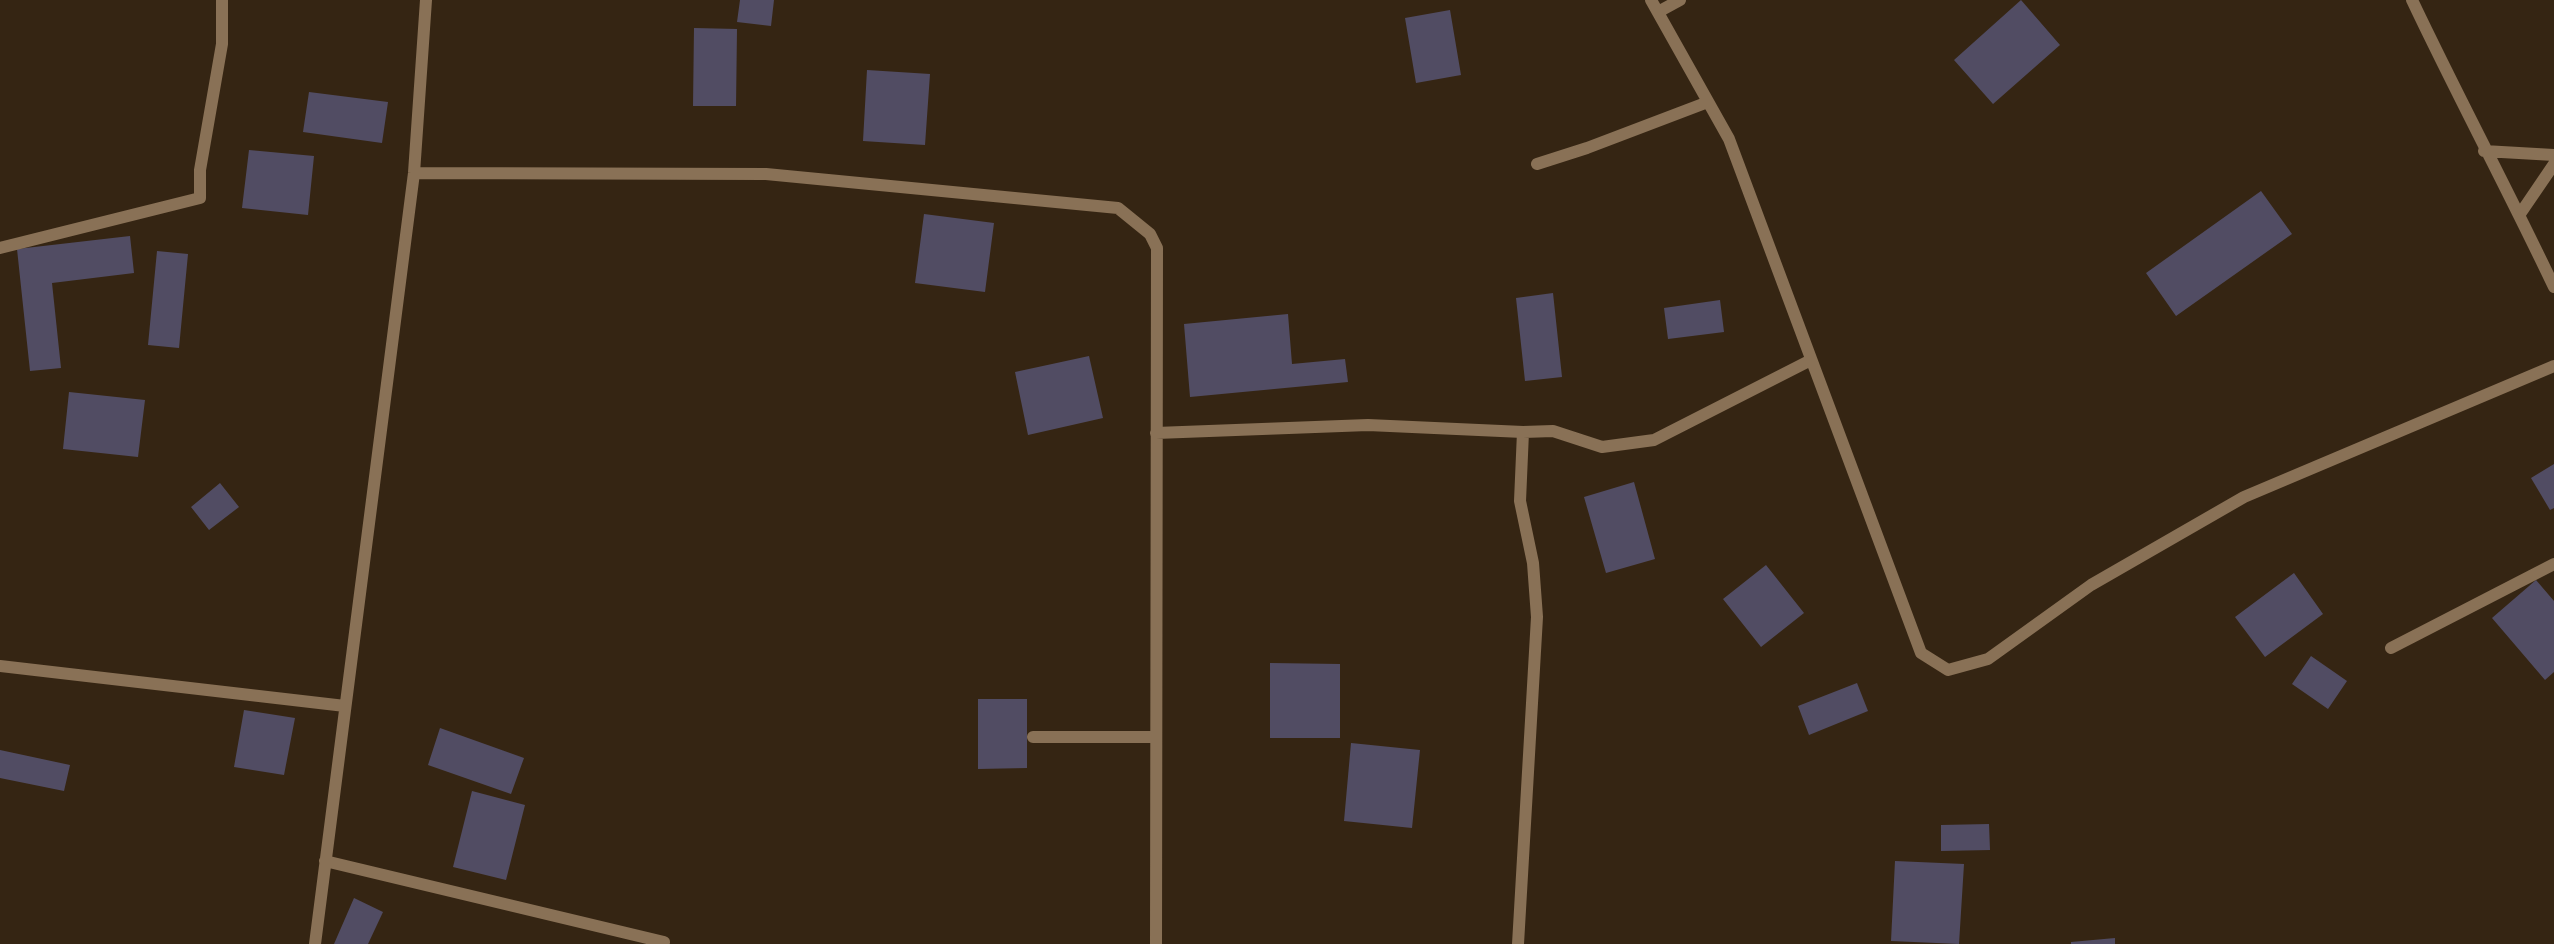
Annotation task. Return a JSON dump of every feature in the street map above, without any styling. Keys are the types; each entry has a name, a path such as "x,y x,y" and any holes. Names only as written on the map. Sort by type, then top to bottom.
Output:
{"street":[{"path":"0,248 200,198 200,170 222,44 222,0"},
{"path":"315,944 414,173 426,0"},
{"path":"1651,0 1729,139 1921,653 1948,670 1988,659 2091,585 2244,497 2554,366"},
{"path":"1658,12 1680,0"},
{"path":"2412,0 2484,151 2503,178 2554,287"},
{"path":"1537,164 1587,148 1708,102"},
{"path":"2484,151 2554,155"},
{"path":"2520,214 2554,164"},
{"path":"414,173 766,174 1118,207 1150,234 1157,248 1156,944"},
{"path":"1156,433 1368,425 1523,432 1553,431 1602,447 1654,440 1811,360"},
{"path":"1518,944 1537,617 1533,563 1520,501 1523,432"},
{"path":"2391,648 2554,564"},
{"path":"0,666 345,706"},
{"path":"1033,737 1156,737"},
{"path":"325,861 664,942"}],"building":[{"path":"740,0 774,0 771,26 737,22"},
{"path":"2021,0 2060,45 1993,104 1954,60"},
{"path":"1450,10 1461,75 1416,83 1405,18"},
{"path":"694,28 737,29 736,106 693,106"},
{"path":"867,70 930,74 925,145 863,141"},
{"path":"309,92 388,102 382,143 303,132"},
{"path":"249,150 314,156 308,215 242,208"},
{"path":"2261,191 2292,234 2176,316 2146,273"},
{"path":"924,214 994,223 985,292 915,283"},
{"path":"130,236 134,273 52,283 61,368 30,371 17,249"},
{"path":"157,251 188,254 179,348 148,345"},
{"path":"1553,293 1562,377 1525,381 1516,298"},
{"path":"1720,300 1724,332 1668,339 1664,308"},
{"path":"1288,314 1292,364 1345,359 1348,382 1190,397 1184,324"},
{"path":"1089,356 1103,418 1028,435 1015,372"},
{"path":"69,392 145,400 138,457 63,449"},
{"path":"2554,464 2554,508 2550,510 2531,478"},
{"path":"1634,482 1655,559 1606,573 1584,497"},
{"path":"220,483 239,507 209,530 191,507"},
{"path":"1766,565 1804,613 1761,647 1723,599"},
{"path":"2294,573 2323,614 2265,657 2235,617"},
{"path":"2536,580 2554,601 2554,672 2545,680 2492,618"},
{"path":"2311,656 2347,681 2328,709 2292,684"},
{"path":"1270,663 1340,664 1340,738 1270,738"},
{"path":"1857,683 1868,711 1809,735 1798,706"},
{"path":"978,699 1027,699 1027,768 978,769"},
{"path":"244,710 295,718 284,775 234,767"},
{"path":"440,728 524,758 511,794 428,765"},
{"path":"1351,743 1420,750 1412,828 1344,821"},
{"path":"0,750 70,765 64,791 0,778"},
{"path":"472,791 525,805 506,880 453,867"},
{"path":"1989,824 1990,850 1941,851 1941,825"},
{"path":"1895,861 1964,864 1959,944 1891,941"},
{"path":"354,898 383,912 368,944 334,944"},
{"path":"2115,938 2115,944 2071,944 2071,942"}]}
